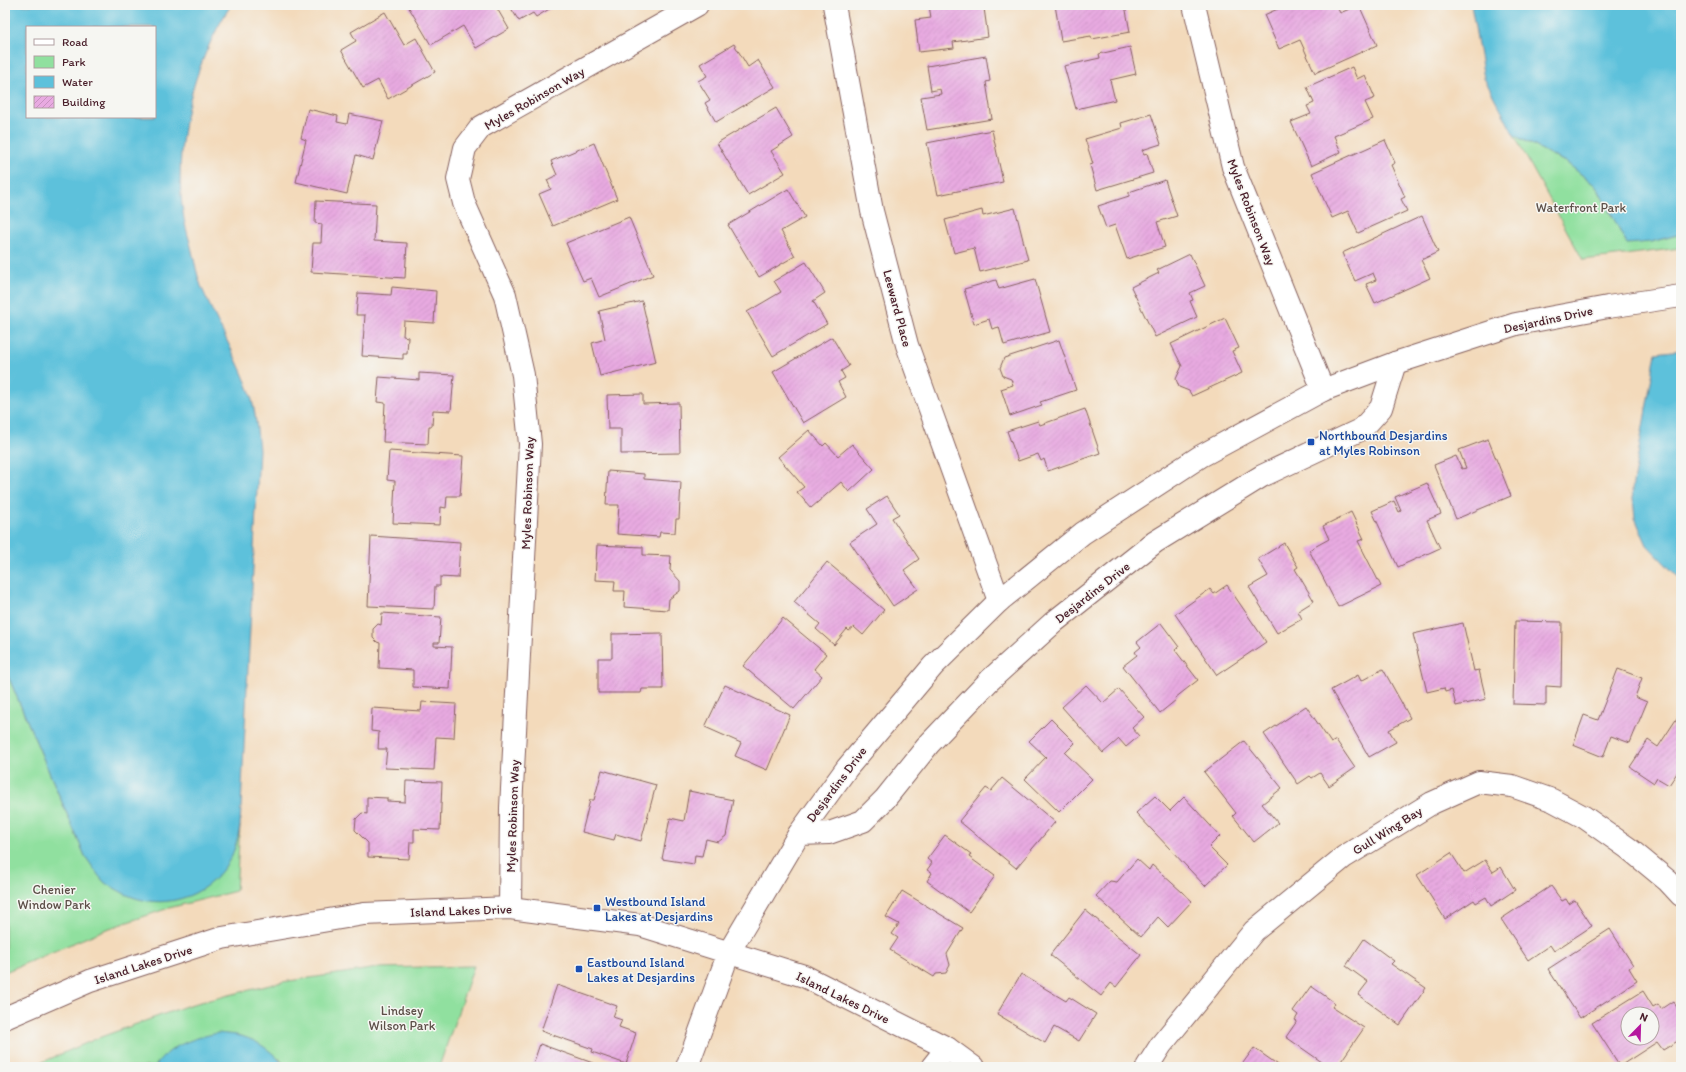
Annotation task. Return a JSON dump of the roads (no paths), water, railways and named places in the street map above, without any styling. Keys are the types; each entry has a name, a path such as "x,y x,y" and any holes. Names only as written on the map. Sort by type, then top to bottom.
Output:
{"street":[{"name":"Myles Robinson Way","path":"510,908 512,808 530,444 523,374 505,295 464,203 458,179 465,148 481,128 696,5"},
{"name":"Leeward Place","path":"834,5 872,211 907,345 1000,602"},
{"name":"Myles Robinson Way","path":"1194,5 1233,167 1323,390"},
{"name":"Desjardins Drive","path":"687,1067 729,952 799,834 847,768 933,666 1000,602 1083,533 1201,456 1323,390 1395,363 1516,324 1608,307 1681,296"},
{"name":"Desjardins Drive","path":"799,834 829,834 863,821 885,799 929,744 990,680 1054,622 1155,542 1262,476 1362,428 1381,408 1395,363"},
{"name":"Gull Wing Bay","path":"1147,1067 1161,1045 1254,931 1344,857 1432,803 1479,782 1512,786 1552,800 1584,817 1628,848 1668,881 1681,895"},
{"name":"Island Lakes Drive","path":"5,1018 90,981 222,938 364,914 510,908 640,925 804,976 947,1048 973,1067"},
{"path":"932,1067 947,1048"}],"water":[{"path":"5,5 231,5 217,28 205,54 196,80 188,108 180,164 184,219 198,278 206,298 241,370 252,398 259,450 240,826 233,853 224,868 214,880 202,889 188,896 174,900 159,902 130,896 105,883 85,856 5,669"},
{"path":"1471,5 1681,5 1681,234 1651,242 1627,244 1597,187 1567,163 1514,135 1484,78"},
{"path":"1681,350 1681,578 1676,575 1647,545 1635,518 1632,489 1656,353"},
{"path":"218,1033 238,1035 259,1044 271,1052 285,1067 155,1067 167,1053 175,1048 191,1040"}],"place":[{"name":"Northbound Desjardins at Myles Robinson","path":"1311,442"},
{"name":"Westbound Island Lakes at Desjardins","path":"597,908"},
{"name":"Eastbound Island Lakes at Desjardins","path":"579,969"}],"park label":[{"name":"Waterfront Park","path":"1581,207"},
{"name":"Chenier Window Park","path":"54,896"},
{"name":"Lindsey Wilson Park","path":"402,1018"}]}
